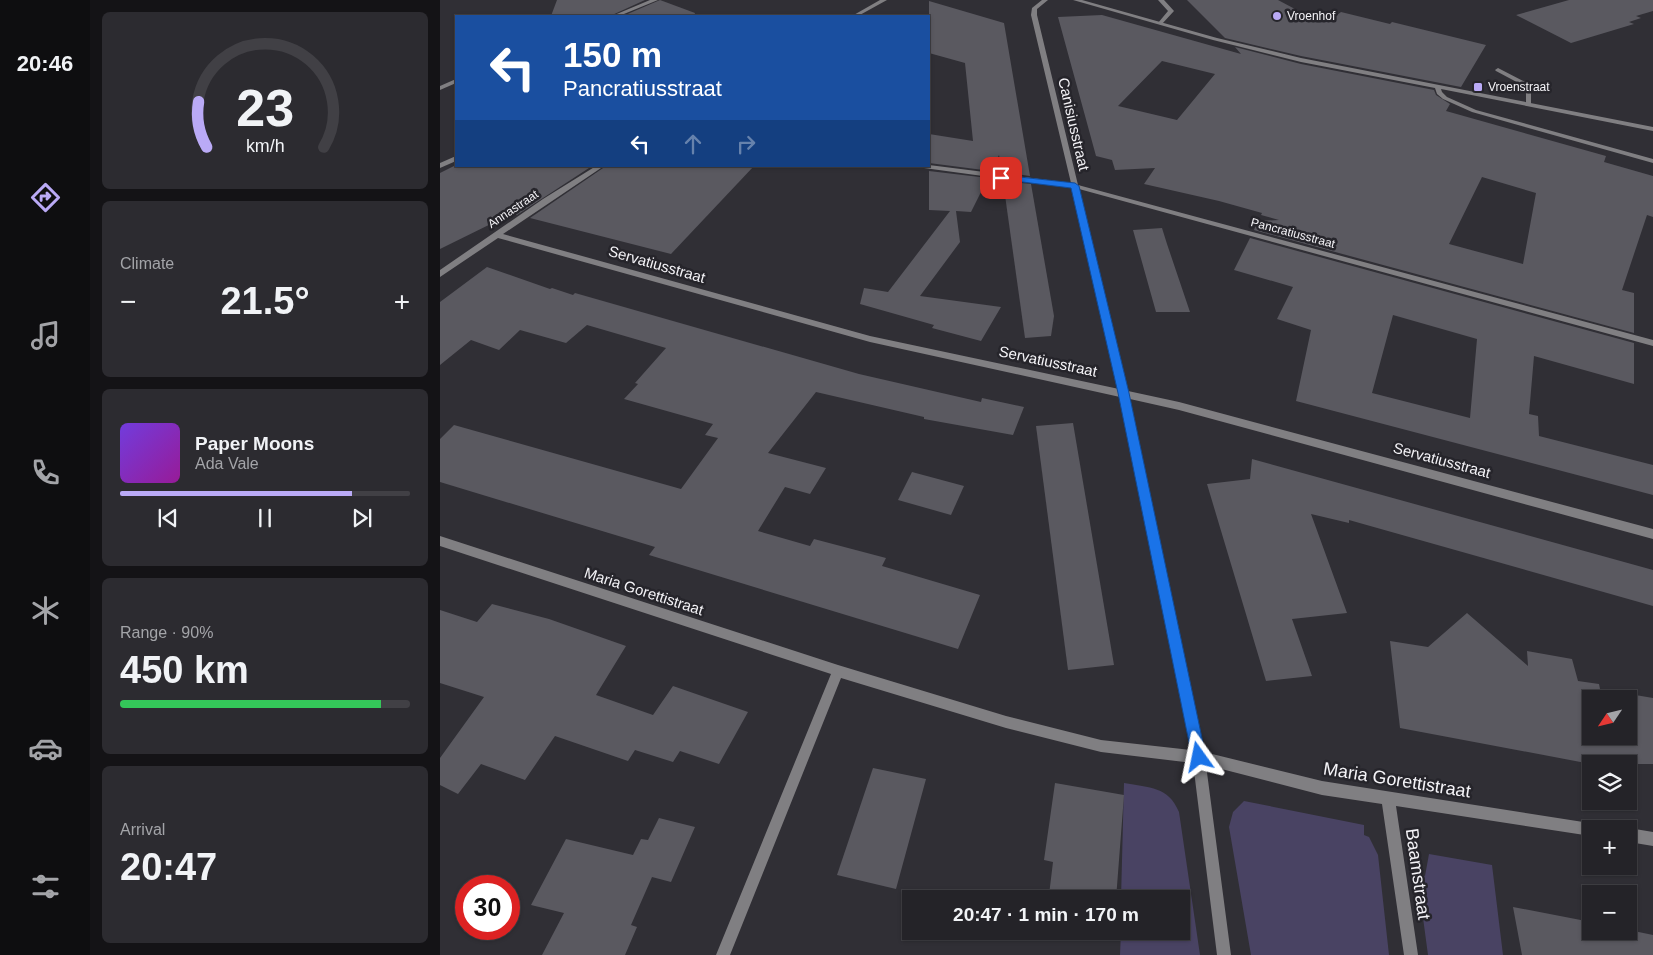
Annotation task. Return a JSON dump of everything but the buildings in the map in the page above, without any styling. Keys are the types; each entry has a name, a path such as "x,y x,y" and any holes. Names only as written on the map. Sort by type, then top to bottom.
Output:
{"street":[{"path":"618,15 655,0"},
{"path":"857,15 884,0"},
{"name":"Canisiusstraat","path":"1045,0 1034,9 1034,16 1124,393 1199,757"},
{"path":"1076,0 1301,60 1653,129"},
{"path":"1160,23 1171,11 1161,0"},
{"path":"1498,70 1529,86 1530,104"},
{"path":"440,88 455,81"},
{"path":"1438,86 1439,93 1445,98 1474,111 1653,161"},
{"path":"440,166 455,158"},
{"name":"Annastraat","path":"440,274 599,167"},
{"name":"Pancratiusstraat","path":"930,167 1075,186 1653,343"},
{"name":"Servatiusstraat","path":"496,235 870,339 1124,393 1226,418 1653,534"},
{"name":"Maria Gorettistraat","path":"440,541 838,672 1006,722 1101,746 1199,757 1322,788 1582,828"},
{"path":"723,955 838,672"},
{"path":"1199,757 1224,955"},
{"name":"Baamstraat","path":"1388,798 1411,955"},
{"path":"1637,836 1653,839"}],"shaded area":[{"path":"1124,783 1164,793 1175,803 1179,812 1200,955 1120,955 1121,940 1190,940 1190,890 1121,890"},
{"path":"1244,801 1364,825 1364,835 1369,837 1378,855 1389,955 1251,955 1229,827 1233,812"},
{"path":"1429,854 1492,865 1503,955 1428,955 1417,873 1425,876"}],"place":[{"name":"Vroenhof","path":"1277,16"},
{"name":"Vroenstraat","path":"1478,87"}],"route":[{"path":"1001,178 1075,186 1124,393 1199,757"}]}
